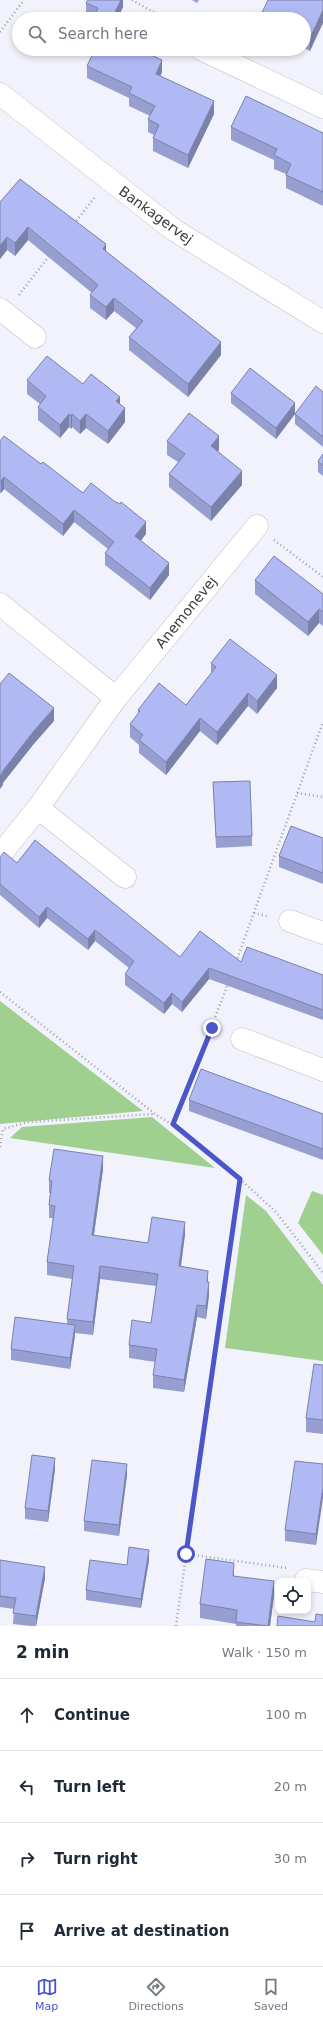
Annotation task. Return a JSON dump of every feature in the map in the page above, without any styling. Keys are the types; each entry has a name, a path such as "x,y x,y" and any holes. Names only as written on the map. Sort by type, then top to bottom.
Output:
{"street":[{"path":"216,56 323,107"},
{"name":"Bankagervej","path":"0,94 174,230 323,322"},
{"path":"6,304 35,337"},
{"name":"Anemonevej","path":"4,850 38,808 116,698 257,526"},
{"path":"0,604 116,698"},
{"path":"38,808 125,877"},
{"path":"290,921 323,933"},
{"path":"242,1039 323,1070"}],"path":[{"path":"15,12 24,0"},
{"path":"132,0 153,12"},
{"path":"0,32 12,16"},
{"path":"71,228 109,180"},
{"path":"6,304 19,295 52,252"},
{"path":"257,526 323,578"},
{"path":"235,964 323,722"},
{"path":"297,793 323,797"},
{"path":"173,1124 230,978"},
{"path":"0,992 155,1114 173,1124 240,1179 276,1212 323,1273"},
{"path":"0,1147 3,1129 28,1122 155,1114"},
{"path":"176,1626 240,1179"},
{"path":"186,1554 289,1568 314,1581"}],"green space":[{"path":"0,1001 143,1111 0,1124"},
{"path":"152,1117 215,1168 10,1138 22,1127"},
{"path":"312,1191 323,1195 323,1255 298,1223"},
{"path":"246,1195 266,1211 323,1285 323,1361 225,1348"}],"building":[{"path":"88,0 121,0 115,12 96,12 98,8 86,3"},
{"path":"268,0 323,0 323,10 311,36 311,12 262,12"},
{"path":"92,56 153,56 162,60 156,74 214,101 188,155 153,138 159,125 148,119 155,106 129,93 132,87 87,66"},
{"path":"246,96 323,133 323,192 286,175 291,164 274,155 277,149 231,127"},
{"path":"20,179 106,244 103,249 221,342 188,384 129,337 143,321 114,298 106,307 90,295 98,285 28,227 15,243 7,237 0,246 0,202"},
{"path":"47,356 83,384 91,374 120,397 116,401 125,408 108,431 86,414 80,421 72,414 71,416 69,414 60,425 38,407 46,396 27,380"},
{"path":"250,368 295,403 276,428 231,393"},
{"path":"316,386 323,392 323,437 295,414"},
{"path":"189,413 219,436 211,446 242,471 211,507 169,474 185,454 167,441"},
{"path":"4,436 41,464 43,462 83,493 91,483 114,501 120,504 121,502 146,522 135,536 169,563 150,588 105,553 114,542 74,510 63,524 4,477 0,481 0,441"},
{"path":"323,454 323,466 318,461"},
{"path":"274,556 323,594 323,612 319,609 308,622 255,580"},
{"path":"230,639 277,675 257,701 248,693 217,732 200,718 166,762 139,740 143,735 130,724 140,711 138,710 159,683 186,705 216,667 211,663"},
{"path":"9,673 54,708 33,732 0,776 0,684"},
{"path":"250,781 252,836 216,837 213,782"},
{"path":"291,826 323,838 323,873 279,856"},
{"path":"35,840 180,957 200,931 241,962 247,947 323,975 323,1010 209,968 182,1002 172,993 164,1003 125,974 134,961 95,930 88,939 47,907 39,917 0,884 0,857 4,852 17,863"},
{"path":"201,1069 323,1114 323,1149 189,1100"},
{"path":"54,1149 103,1156 92,1235 148,1243 152,1217 185,1222 179,1266 208,1271 207,1282 209,1282 206,1306 197,1305 184,1380 153,1375 157,1349 129,1345 132,1320 151,1323 158,1274 100,1266 93,1322 67,1319 74,1266 47,1262 55,1206 49,1205 52,1181 49,1180"},
{"path":"15,1317 75,1325 70,1358 11,1349"},
{"path":"314,1364 323,1365 323,1420 306,1418"},
{"path":"32,1455 55,1458 48,1511 25,1508"},
{"path":"92,1460 127,1464 119,1525 84,1521"},
{"path":"295,1461 323,1464 323,1487 316,1534 285,1530"},
{"path":"129,1547 149,1550 141,1599 86,1590 90,1560 127,1565"},
{"path":"206,1559 234,1563 233,1576 274,1581 268,1626 236,1622 237,1610 200,1604"},
{"path":"0,1560 45,1567 36,1616 13,1613 16,1598 0,1596"},
{"path":"316,1614 323,1615 323,1626 277,1626 278,1616 315,1622"}],"route":[{"path":"186,1554 240,1179 173,1124 212,1028"}]}
